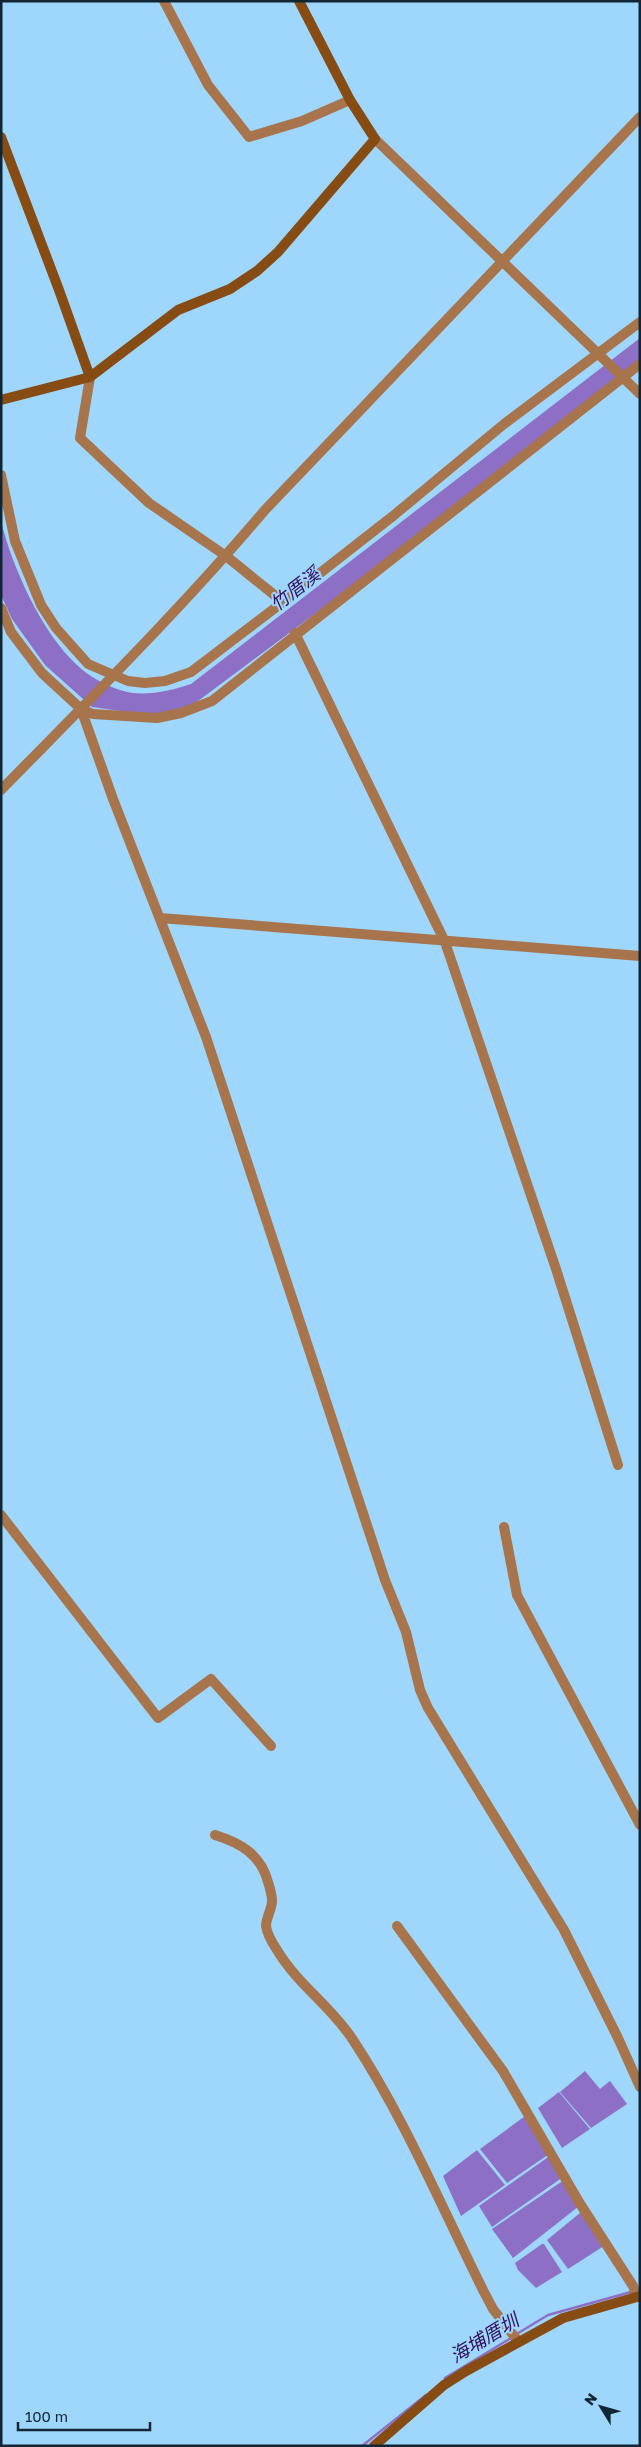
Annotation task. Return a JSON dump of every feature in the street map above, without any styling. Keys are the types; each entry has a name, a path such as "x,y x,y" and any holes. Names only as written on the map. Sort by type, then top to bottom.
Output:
{"street":[{"path":"164,1 208,86 249,137 302,121 350,100"},
{"path":"298,1 350,100 375,138 640,394"},
{"path":"1,790 113,676 226,556 265,510 640,117"},
{"path":"1,137 60,290 90,377 80,438 149,503 226,556 283,602"},
{"path":"1,400 90,377 178,310 230,289 258,271 278,252 375,138"},
{"path":"1,475 15,541 41,605 56,628 88,664 113,676 145,683 165,681 184,676 283,602 393,516 504,424 596,353 640,322"},
{"path":"1,608 11,632 42,673 81,709 93,714 157,718 181,713 212,701 295,633 640,364"},
{"path":"295,633 445,942 556,1269 618,1465"},
{"path":"81,709 113,799 206,1037 385,1580 406,1632 420,1690 428,1708 564,1930 618,2038 640,2087"},
{"path":"160,918 640,956"},
{"path":"1,1515 158,1718 211,1678 272,1746"},
{"path":"504,1527 517,1595 640,1825"},
{"path":"215,1835 233,1840 252,1852 265,1869 272,1898 272,1910 266,1926 270,1938 292,1972 306,1989 330,2010 352,2038 381,2085 484,2292 493,2308 518,2341"},
{"path":"374,2446 420,2408 444,2384 518,2341 563,2318 638,2296 579,2202 503,2071 397,1926"}],"shaded area":[{"path":"640,338 640,363 410,543 194,704 155,716 92,707 45,665 12,619 1,595 1,521 21,578 40,618 64,652 81,669 103,683 129,692 156,693 191,684"},
{"path":"585,2071 600,2089 610,2081 627,2104 591,2128 560,2092"},
{"path":"559,2092 590,2129 562,2148 538,2108"},
{"path":"528,2114 552,2152 507,2183 480,2149"},
{"path":"477,2150 505,2185 461,2216 443,2176"},
{"path":"551,2155 566,2175 492,2227 479,2206"},
{"path":"567,2178 583,2203 513,2258 492,2229"},
{"path":"586,2208 607,2244 568,2269 547,2240"},
{"path":"544,2244 562,2272 536,2288 518,2270 515,2263"}],"waterway":[{"name":"海埔厝圳","path":"515,2335 548,2315 631,2292"},
{"name":"海埔厝圳","path":"445,2378 511,2338"},
{"name":"海埔厝圳","path":"362,2446 426,2395"}],"water label":[{"name":"竹厝溪","path":"295,589"}]}
